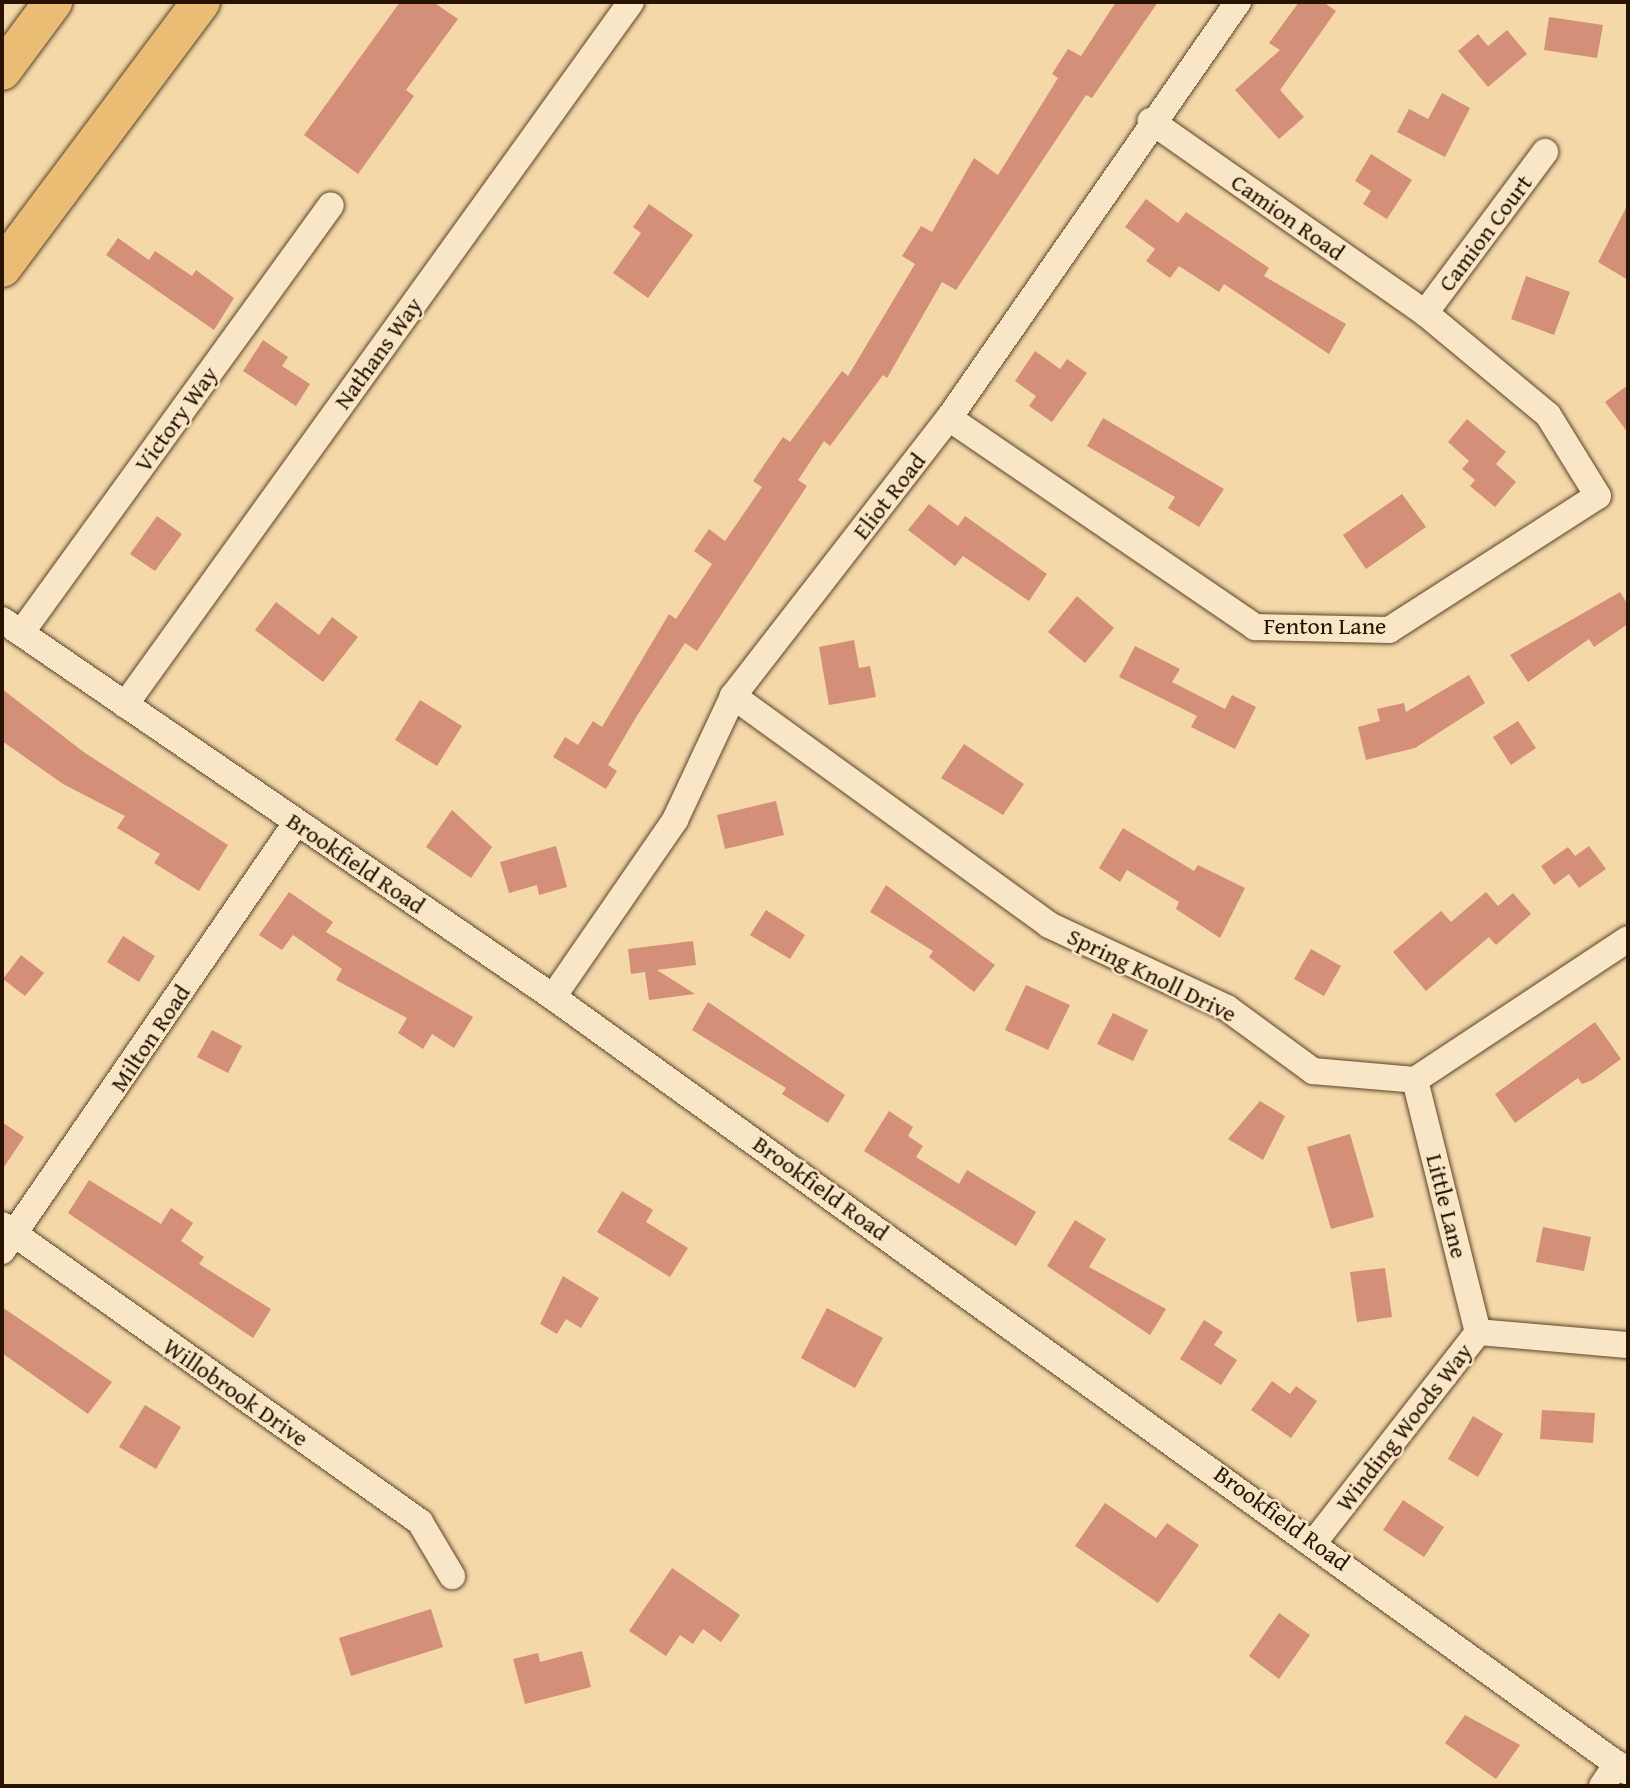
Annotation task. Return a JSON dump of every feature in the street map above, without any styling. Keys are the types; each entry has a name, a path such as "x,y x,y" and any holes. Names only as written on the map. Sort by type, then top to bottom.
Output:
{"highway":[{"path":"2,71 53,2"},
{"path":"2,268 201,2"}],"street":[{"name":"Nathans Way","path":"125,705 631,2"},
{"name":"Eliot Road","path":"554,997 675,820 733,696 949,418 1151,121 1238,2"},
{"name":"Camion Road","path":"1151,121 1425,313"},
{"name":"Camion Court","path":"1425,313 1545,152"},
{"name":"Victory Way","path":"11,627 331,205"},
{"name":"Fenton Lane","path":"949,418 1255,628 1389,630 1598,496 1548,415 1425,313"},
{"name":"Brookfield Road","path":"11,627 554,997 1315,1541 1623,1768"},
{"name":"Spring Knoll Drive","path":"733,696 1048,925 1227,1008 1313,1071 1415,1080"},
{"name":"Milton Road","path":"6,1237 296,823"},
{"path":"1415,1080 1628,939"},
{"name":"Little Lane","path":"1415,1080 1478,1332"},
{"name":"Willobrook Drive","path":"6,1237 419,1522 452,1576"},
{"name":"Winding Woods Way","path":"1315,1541 1478,1332 1628,1345"},
{"path":"1602,1786 1623,1768"}],"building":[{"path":"400,2 433,2 458,19 406,90 414,96 358,174 304,135"},
{"path":"1116,2 1158,2 1092,98 1086,95 956,290 942,282 887,378 883,375 830,446 824,441 798,480 807,486 697,651 685,643 638,714 608,765 617,771 606,789 553,757 565,737 578,745 593,721 602,727 669,614 676,619 712,564 694,551 709,529 725,541 762,487 753,481 783,437 790,442 842,371 848,376 915,264 902,256 921,226 932,232 974,158 998,175 1058,78 1052,74 1068,49 1081,56"},
{"path":"1299,2 1323,2 1336,11 1280,90 1304,117 1279,139 1235,90 1280,50 1269,43"},
{"path":"1549,17 1603,25 1597,58 1544,50"},
{"path":"1507,30 1527,54 1488,87 1458,51 1478,34 1488,46"},
{"path":"1442,93 1470,108 1445,157 1397,132 1409,109 1428,119"},
{"path":"1371,154 1412,180 1387,219 1363,204 1371,191 1355,181"},
{"path":"1146,199 1178,223 1186,212 1269,268 1264,276 1346,324 1329,354 1224,284 1219,292 1179,266 1170,278 1146,261 1155,249 1125,227"},
{"path":"649,204 693,235 648,298 613,273 641,233 633,227"},
{"path":"1628,204 1628,280 1598,262"},
{"path":"118,238 149,260 155,251 192,276 196,270 234,298 214,330 106,255"},
{"path":"1526,276 1570,292 1554,335 1511,319"},
{"path":"263,340 288,357 282,366 310,384 296,406 243,371"},
{"path":"1035,351 1060,369 1067,359 1087,373 1052,422 1029,406 1036,396 1015,381"},
{"path":"1628,385 1628,433 1605,402"},
{"path":"1103,418 1224,489 1199,527 1168,508 1175,497 1087,446"},
{"path":"1467,419 1506,452 1496,464 1516,482 1495,507 1470,486 1475,480 1462,469 1469,461 1448,442"},
{"path":"1402,494 1426,527 1366,569 1343,535"},
{"path":"929,504 958,526 965,516 1047,574 1029,601 963,556 955,566 908,530"},
{"path":"157,516 182,534 155,571 130,554"},
{"path":"1620,592 1628,605 1628,624 1594,647 1589,639 1528,682 1510,655"},
{"path":"1077,596 1114,628 1085,663 1048,632"},
{"path":"276,602 319,635 332,617 358,637 323,682 255,630"},
{"path":"854,640 859,668 870,666 876,697 829,705 819,647"},
{"path":"1135,646 1180,669 1172,682 1225,709 1232,695 1256,707 1235,749 1191,727 1197,716 1119,677"},
{"path":"1469,675 1485,703 1415,748 1366,760 1358,727 1380,721 1377,709 1404,703 1406,712"},
{"path":"2,689 85,753 228,845 199,891 154,863 160,854 117,828 125,816 63,784 2,741"},
{"path":"420,700 462,726 437,766 395,740"},
{"path":"1518,721 1536,748 1511,765 1493,737"},
{"path":"964,744 1024,784 1003,815 941,778"},
{"path":"776,801 784,835 725,849 717,815"},
{"path":"452,810 492,847 471,878 426,847"},
{"path":"1123,828 1194,871 1198,865 1245,888 1220,938 1176,909 1179,902 1127,870 1120,882 1099,868"},
{"path":"556,846 567,887 539,895 537,885 509,893 500,862"},
{"path":"1589,846 1606,869 1579,888 1569,874 1554,885 1541,866 1568,847 1575,856"},
{"path":"886,885 995,965 974,992 929,957 933,951 870,912"},
{"path":"289,892 333,922 326,932 473,1017 454,1048 432,1034 423,1049 398,1033 407,1018 336,980 342,969 293,935 282,950 259,935"},
{"path":"1486,892 1498,906 1513,893 1531,914 1496,945 1489,937 1426,991 1393,952 1441,911 1451,922"},
{"path":"766,910 805,935 790,959 750,935"},
{"path":"123,936 155,956 139,982 107,962"},
{"path":"693,941 696,965 657,970 695,994 649,1000 645,972 631,974 628,949"},
{"path":"1311,949 1341,966 1324,996 1294,979"},
{"path":"21,955 44,973 25,996 3,979"},
{"path":"1026,985 1070,1005 1048,1050 1005,1030"},
{"path":"708,1002 845,1095 828,1123 782,1094 786,1088 692,1030"},
{"path":"1113,1013 1148,1030 1133,1061 1097,1044"},
{"path":"1595,1022 1621,1059 1592,1080 1582,1084 1578,1078 1515,1123 1495,1094"},
{"path":"212,1030 242,1046 228,1073 197,1057"},
{"path":"1260,1101 1285,1116 1263,1160 1228,1139"},
{"path":"889,1111 913,1127 908,1136 923,1146 916,1157 959,1184 967,1170 1036,1212 1016,1246 864,1151"},
{"path":"2,1122 24,1137 2,1170"},
{"path":"1350,1134 1374,1217 1331,1229 1307,1147"},
{"path":"89,1180 161,1224 171,1208 193,1223 181,1241 204,1257 199,1264 271,1309 253,1338 68,1213"},
{"path":"622,1191 653,1210 646,1222 688,1248 670,1277 597,1232"},
{"path":"1075,1220 1106,1239 1089,1267 1166,1309 1150,1335 1047,1266"},
{"path":"1543,1227 1591,1237 1584,1271 1536,1262"},
{"path":"1385,1268 1392,1317 1357,1322 1350,1272"},
{"path":"563,1276 599,1298 581,1328 566,1319 557,1334 540,1324"},
{"path":"2,1307 112,1382 88,1414 2,1353"},
{"path":"827,1308 883,1338 855,1388 801,1358"},
{"path":"1204,1320 1223,1332 1214,1345 1237,1360 1221,1385 1180,1359"},
{"path":"1272,1381 1290,1394 1296,1386 1317,1401 1291,1438 1251,1410"},
{"path":"145,1405 181,1427 156,1469 119,1447"},
{"path":"1542,1410 1595,1413 1593,1443 1540,1439"},
{"path":"1473,1416 1503,1434 1478,1477 1448,1459"},
{"path":"1403,1500 1444,1527 1424,1557 1383,1530"},
{"path":"1105,1503 1156,1538 1167,1523 1199,1545 1158,1603 1075,1546"},
{"path":"672,1568 740,1615 721,1642 703,1629 693,1644 680,1635 666,1656 629,1631"},
{"path":"431,1609 443,1647 351,1676 339,1638"},
{"path":"1279,1613 1310,1635 1279,1679 1249,1656"},
{"path":"582,1651 591,1687 525,1704 513,1659 538,1653 540,1662"},
{"path":"1465,1715 1520,1745 1496,1779 1445,1743"}]}
